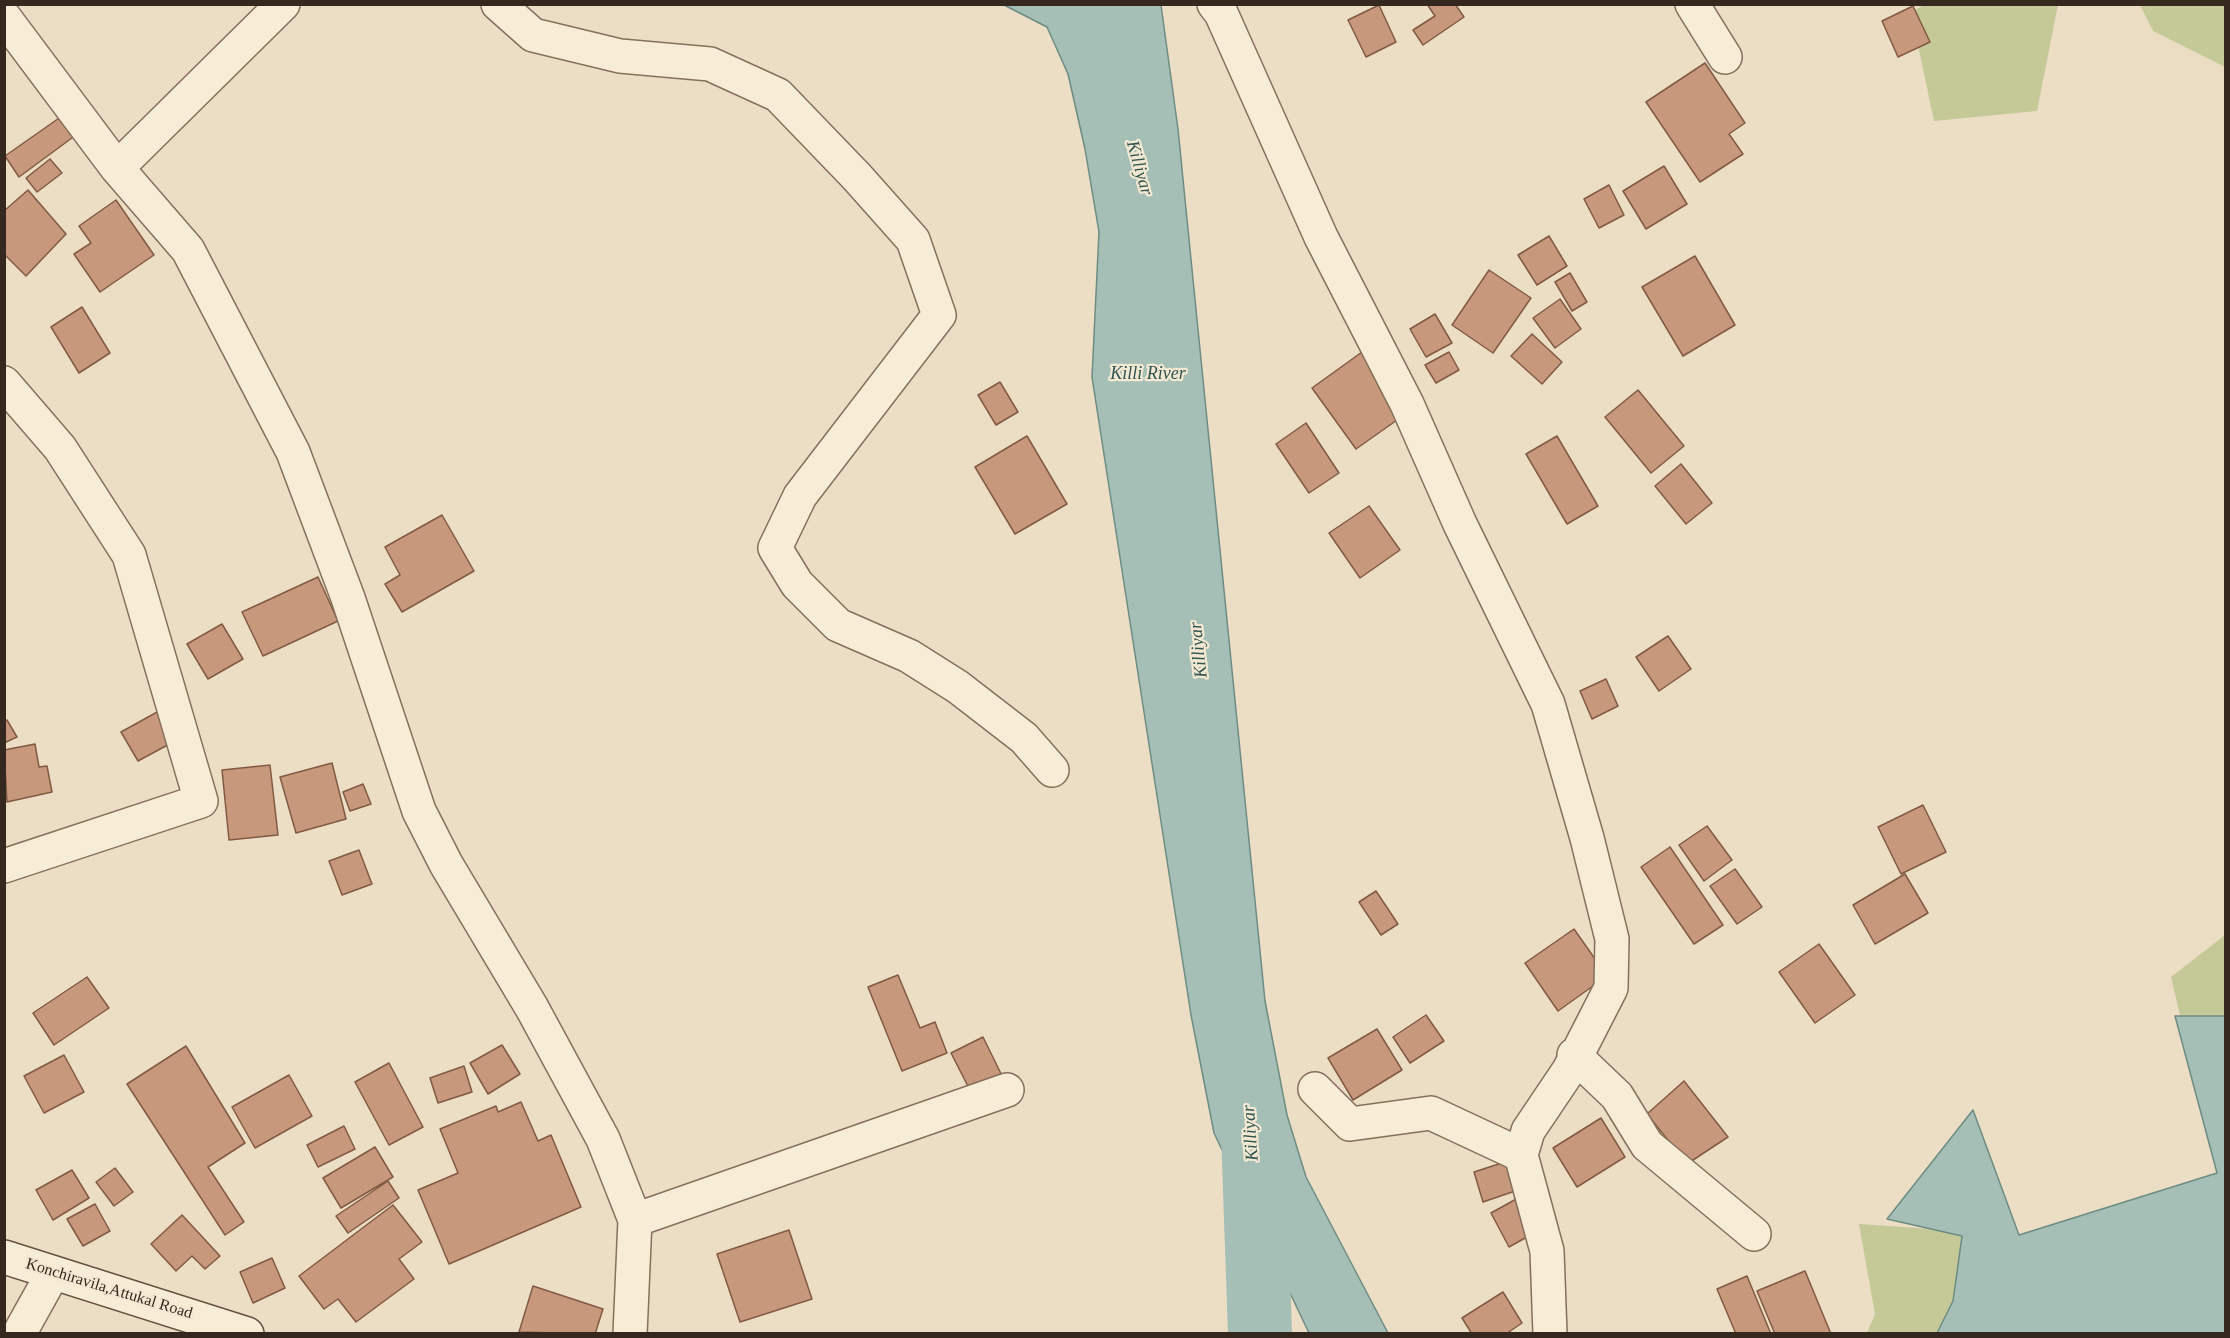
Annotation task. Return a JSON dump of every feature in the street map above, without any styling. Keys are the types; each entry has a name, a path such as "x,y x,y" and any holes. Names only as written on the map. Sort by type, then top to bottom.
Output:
{"street":[{"path":"117,168 283,4"},
{"path":"498,4 533,35 620,56 710,64 778,95 857,177 913,240 939,315 801,496 775,548 797,584 838,625 909,656 958,687 1024,738 1052,770"},
{"path":"1214,4 1221,13 1321,237 1407,404 1460,524 1548,704 1587,838 1612,939 1611,988 1574,1055 1569,1070 1528,1131 1521,1155 1547,1251 1550,1334"},
{"path":"1692,4 1725,57"},
{"path":"4,17 117,168 188,250 293,452 348,598 419,811 446,864 532,1008 603,1139 634,1220 630,1334"},
{"path":"4,383 60,448 129,555 201,801 4,866"},
{"path":"1574,1055 1617,1096 1647,1145 1754,1234"},
{"path":"1315,1089 1350,1124 1431,1113 1521,1155"},
{"path":"634,1220 1007,1090"},
{"name":"Konchiravila,Attukal Road","path":"4,1257 173,1308 248,1334"},
{"path":"20,1334 53,1273"}],"green space":[{"path":"1924,5 2058,5 2037,111 1934,121 1911,12"},
{"path":"2140,5 2225,5 2225,67 2153,31"},
{"path":"2225,935 2225,1333 1867,1333 1875,1314 1859,1224 2019,1235 2217,1173 2171,977"}],"water":[{"name":"Killi River","path":"1004,5 1161,5 1178,129 1265,1001 1287,1115 1306,1177 1388,1333 1309,1333 1214,1133 1191,1015 1092,377 1099,232 1085,149 1068,74 1047,27"},
{"path":"2175,1016 2225,1016 2225,1333 1937,1333 1953,1301 1962,1236 1887,1219 1973,1110 2019,1235 2217,1173"}],"building":[{"path":"1427,4 1455,4 1464,17 1423,45 1413,30 1435,16"},
{"path":"1379,5 1396,42 1366,57 1348,20"},
{"path":"1913,6 1930,42 1898,57 1882,21"},
{"path":"1705,63 1745,123 1729,134 1743,154 1700,182 1646,102"},
{"path":"62,116 76,135 19,177 5,156"},
{"path":"50,159 62,173 37,192 26,178"},
{"path":"1664,166 1687,204 1646,229 1623,191"},
{"path":"1609,185 1624,215 1599,228 1584,199"},
{"path":"28,190 66,234 26,276 4,254 4,211"},
{"path":"116,200 154,255 100,292 74,254 91,243 79,226"},
{"path":"1549,236 1567,266 1537,285 1518,255"},
{"path":"1695,256 1735,325 1683,356 1642,287"},
{"path":"1489,270 1531,298 1493,353 1452,325"},
{"path":"1570,273 1587,302 1572,311 1555,282"},
{"path":"1560,299 1581,329 1555,348 1533,318"},
{"path":"82,307 110,353 79,373 51,327"},
{"path":"1435,314 1452,343 1426,357 1410,329"},
{"path":"1532,334 1562,362 1542,384 1511,356"},
{"path":"1362,352 1407,413 1356,449 1312,388"},
{"path":"1449,352 1459,370 1436,383 1425,365"},
{"path":"1000,382 1018,412 996,425 978,395"},
{"path":"1638,390 1684,446 1651,473 1605,417"},
{"path":"1306,423 1339,473 1309,493 1276,444"},
{"path":"1027,436 1067,504 1015,534 975,467"},
{"path":"1557,436 1598,506 1567,524 1526,454"},
{"path":"1681,464 1712,503 1686,524 1655,486"},
{"path":"1369,506 1400,550 1360,578 1329,533"},
{"path":"442,515 474,571 402,612 385,584 400,575 385,547"},
{"path":"318,577 338,621 263,656 242,612"},
{"path":"222,624 243,659 208,679 187,644"},
{"path":"1668,636 1691,669 1659,691 1636,657"},
{"path":"1606,679 1618,706 1592,719 1580,691"},
{"path":"159,711 175,741 138,761 121,732"},
{"path":"7,720 17,737 4,743 4,722"},
{"path":"35,744 39,767 47,766 52,792 7,802 4,750"},
{"path":"332,763 346,819 296,833 280,777"},
{"path":"270,765 278,835 229,840 222,770"},
{"path":"363,784 371,804 350,811 343,792"},
{"path":"1923,805 1946,852 1901,874 1878,827"},
{"path":"1707,826 1732,860 1704,881 1679,845"},
{"path":"1670,847 1723,925 1694,944 1641,867"},
{"path":"359,850 372,884 342,895 329,861"},
{"path":"1735,869 1762,907 1737,924 1710,886"},
{"path":"1905,874 1928,913 1875,944 1853,905"},
{"path":"1376,891 1398,924 1381,935 1359,902"},
{"path":"1574,929 1607,976 1558,1011 1525,963"},
{"path":"1819,944 1855,995 1815,1023 1779,972"},
{"path":"898,975 920,1028 935,1022 947,1053 902,1071 868,987"},
{"path":"87,977 109,1008 54,1045 33,1013"},
{"path":"1426,1015 1444,1041 1410,1063 1393,1037"},
{"path":"1377,1029 1402,1070 1353,1100 1328,1058"},
{"path":"983,1037 1008,1088 977,1104 951,1053"},
{"path":"502,1045 520,1074 488,1094 470,1063"},
{"path":"186,1046 245,1143 208,1167 244,1222 225,1235 127,1084"},
{"path":"64,1055 84,1092 44,1113 24,1076"},
{"path":"389,1063 423,1127 389,1145 355,1082"},
{"path":"464,1066 472,1092 438,1103 430,1078"},
{"path":"289,1075 312,1116 255,1148 232,1107"},
{"path":"1684,1081 1728,1137 1687,1164 1647,1114"},
{"path":"521,1102 538,1141 551,1135 581,1207 449,1264 418,1190 458,1173 440,1129 496,1106 498,1112"},
{"path":"1601,1118 1625,1157 1577,1187 1553,1148"},
{"path":"344,1126 355,1149 318,1167 307,1145"},
{"path":"375,1147 393,1177 341,1208 323,1178"},
{"path":"1508,1161 1518,1190 1483,1202 1474,1172"},
{"path":"115,1168 133,1192 114,1206 96,1182"},
{"path":"72,1170 89,1198 53,1220 36,1190"},
{"path":"388,1181 399,1198 348,1233 336,1216"},
{"path":"1518,1198 1536,1232 1509,1247 1491,1213"},
{"path":"95,1204 110,1231 83,1246 67,1219"},
{"path":"393,1205 422,1242 399,1259 414,1279 356,1322 338,1299 324,1309 299,1276"},
{"path":"182,1215 220,1256 205,1269 192,1256 176,1271 151,1244"},
{"path":"789,1230 812,1299 740,1322 717,1254"},
{"path":"272,1258 285,1288 253,1303 240,1272"},
{"path":"1805,1271 1831,1334 1775,1334 1757,1291"},
{"path":"1747,1276 1771,1334 1736,1334 1717,1289"},
{"path":"533,1286 603,1309 595,1334 519,1332"},
{"path":"1503,1292 1522,1323 1506,1334 1472,1334 1462,1318"}],"waterway":[{"name":"Killiyar","path":"1253,1132 1260,1334"}]}
